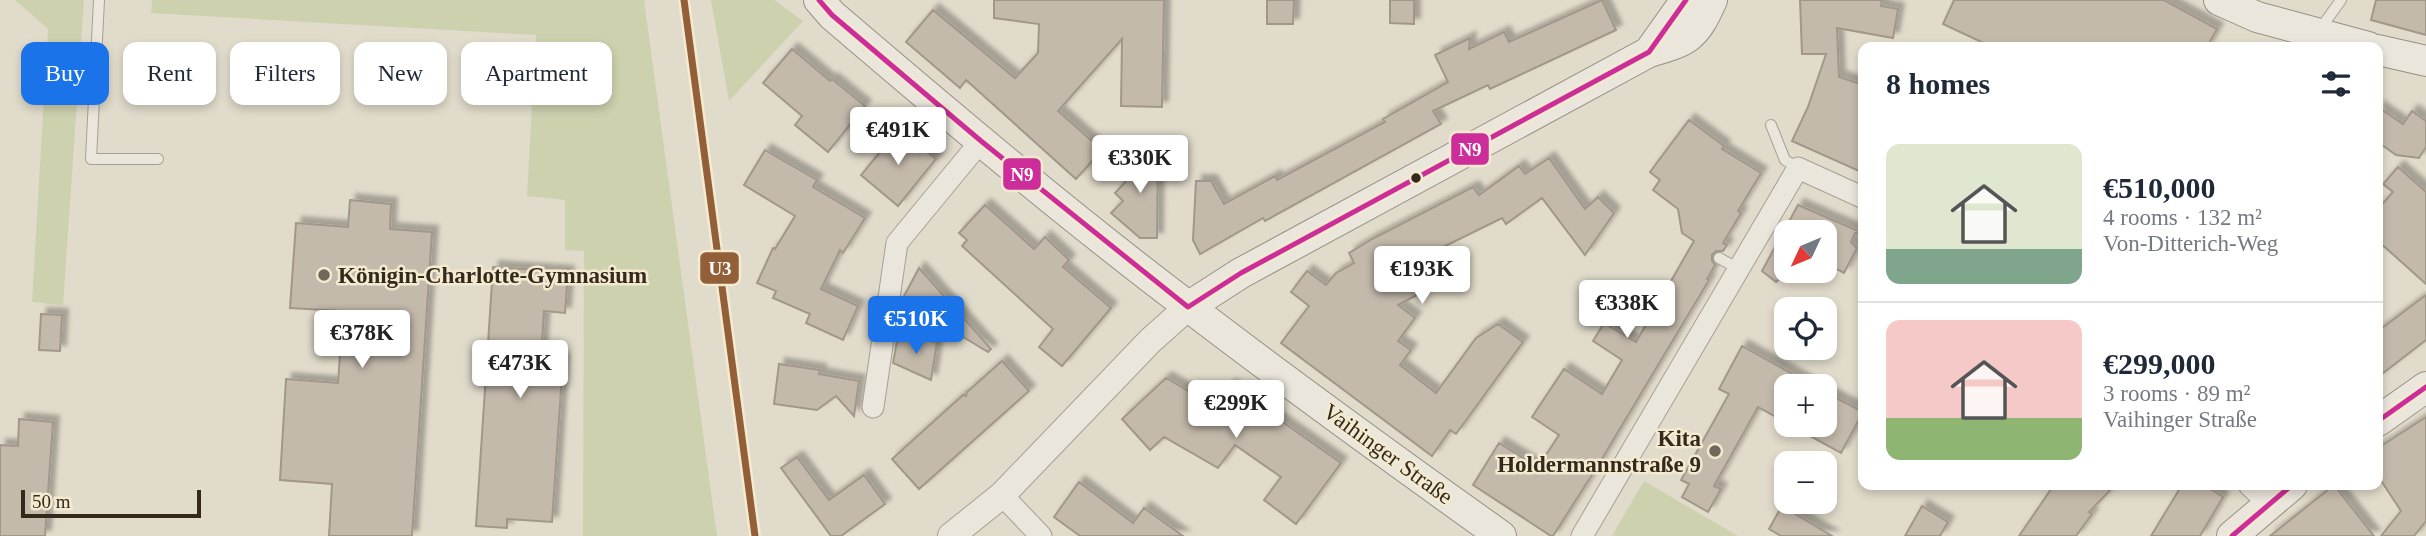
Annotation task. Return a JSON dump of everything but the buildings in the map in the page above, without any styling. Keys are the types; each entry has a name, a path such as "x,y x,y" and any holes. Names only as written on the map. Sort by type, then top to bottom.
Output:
{"main road":[{"name":"Vaihinger Straße","path":"805,0 825,8 981,141 1188,307 1384,453 1502,536"},
{"path":"1649,52 1686,0"},
{"path":"1188,307 1241,273 1649,52 1682,43 1702,21 1712,0"},
{"path":"2219,0 2313,41"},
{"path":"2383,51 2426,61"},
{"path":"2383,417 2426,387"},
{"path":"2232,536 2259,494"}],"street":[{"path":"873,407 897,243 981,141"},
{"path":"1583,536 1798,168 1858,195"},
{"path":"951,536 1002,495 1150,341 1188,307"},
{"path":"1002,495 1041,536"}],"lane":[{"path":"99,0 91,159 158,159"},
{"path":"2313,41 2342,0"},
{"path":"1770,125 1785,160 1798,168"},
{"path":"1719,258 1739,268"}],"green space":[{"path":"15,0 84,0 81,42 47,42 48,29"},
{"path":"152,0 644,0 717,536 583,536 584,251 565,250 565,200 527,196 532,105 612,105 612,42 536,42 536,35 151,13"},
{"path":"711,0 774,0 803,21 729,101"},
{"path":"44,105 77,105 63,305 32,302"},
{"path":"1644,481 1738,536 1612,536"}],"transit line":[{"name":"U3","path":"684,0 755,536"},
{"name":"N9","path":"819,0 832,15 981,141 1188,307 1241,273 1649,52 1686,0"},
{"name":"N9","path":"2383,417 2426,387"},
{"name":"N9","path":"2232,536 2286,490"}],"place":[{"name":"Königin-Charlotte-Gymnasium","path":"324,275"},
{"name":"Kita Holdermannstraße 9","path":"1715,451"}]}
